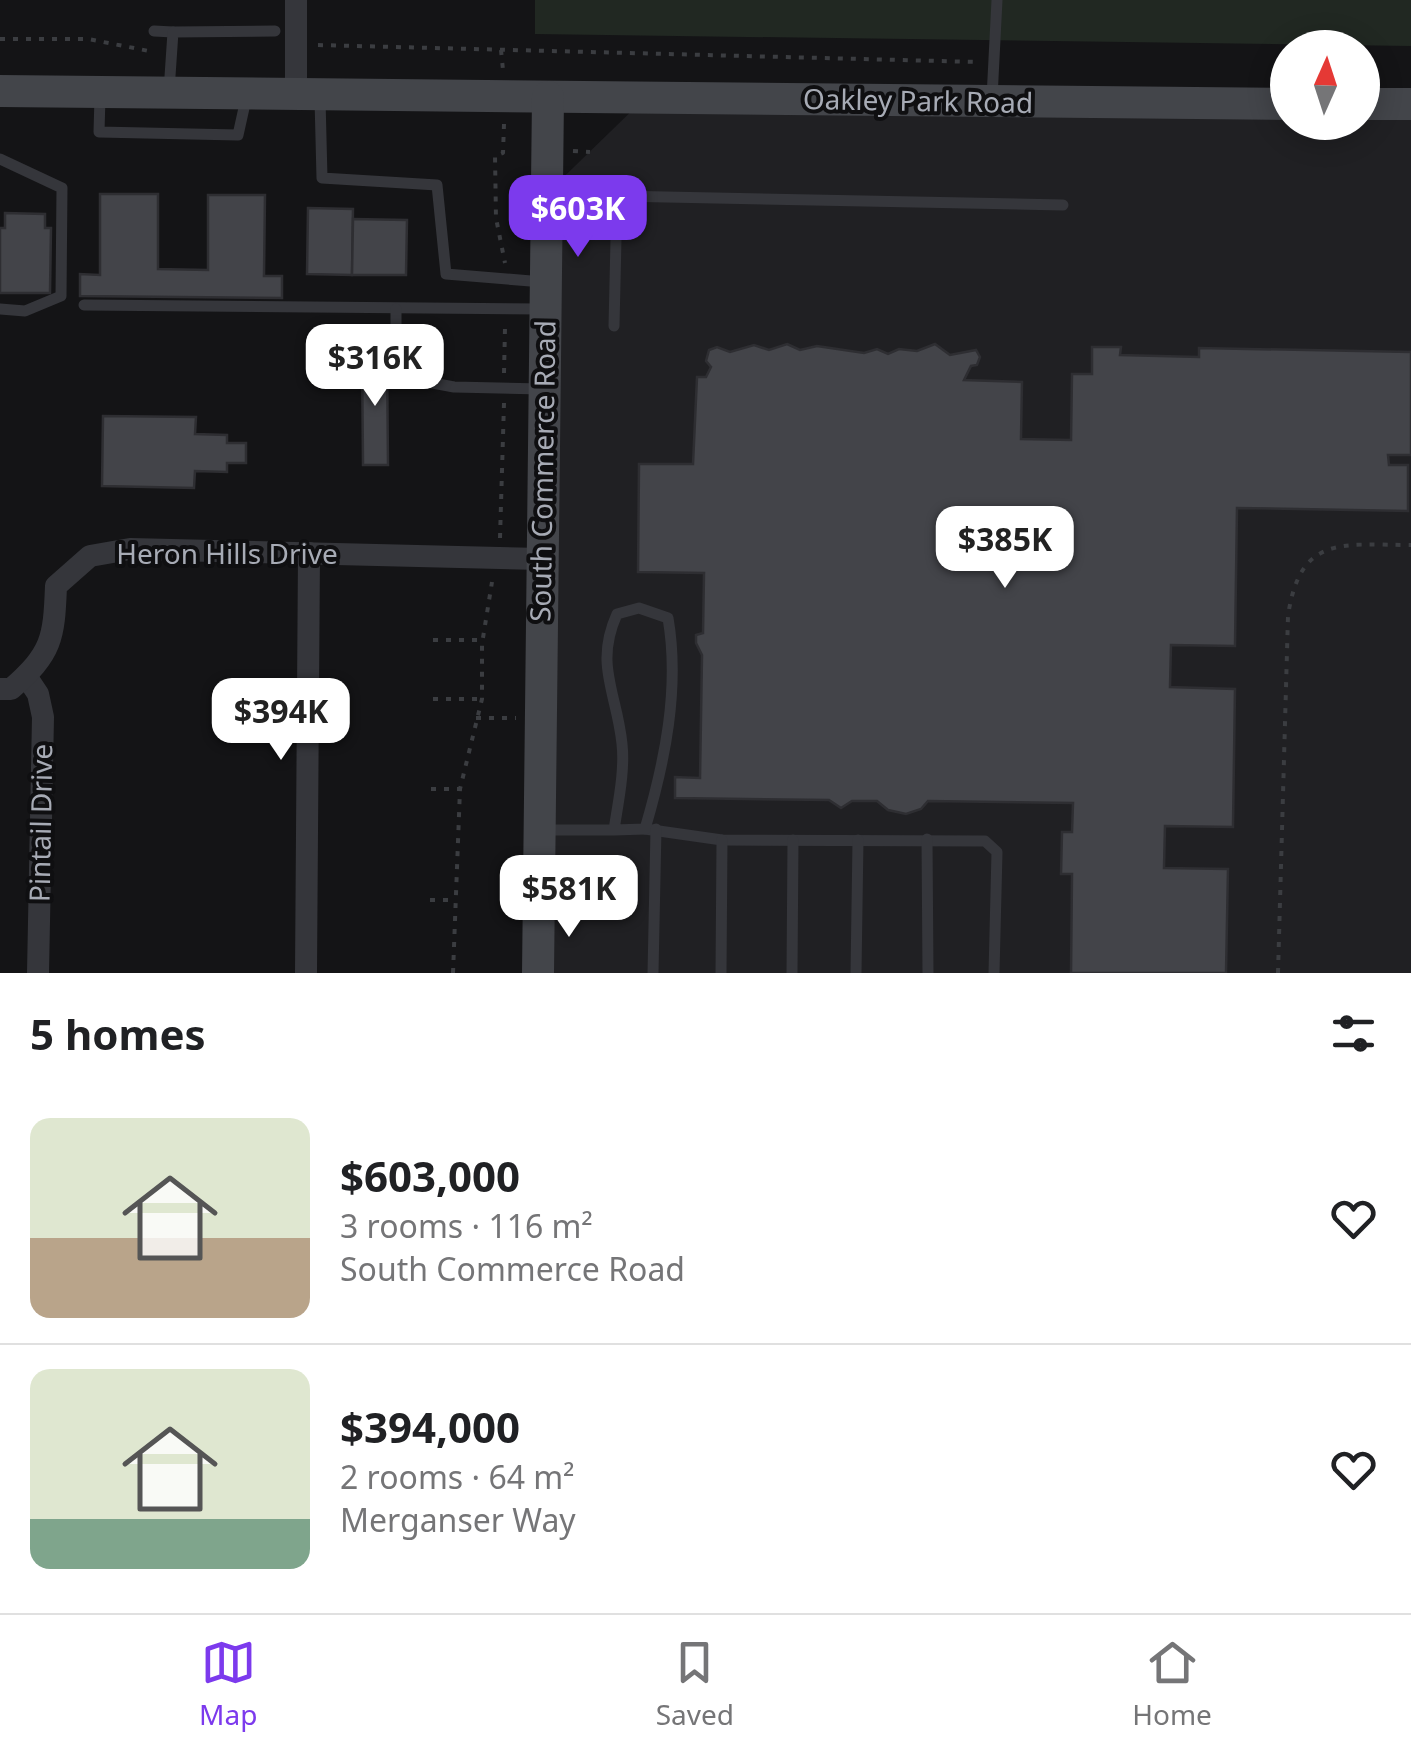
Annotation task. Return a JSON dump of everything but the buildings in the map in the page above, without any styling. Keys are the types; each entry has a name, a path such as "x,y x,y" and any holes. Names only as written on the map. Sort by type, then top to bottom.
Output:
{"street":[{"path":"296,0 296,44 308,94"},
{"path":"0,91 548,97"},
{"name":"Oakley Park Road","path":"548,97 1270,104"},
{"name":"South Commerce Road","path":"538,973 548,97"},
{"path":"1380,104 1411,104"},
{"name":"Heron Hills Drive","path":"0,689 11,689 42,662 54,634 56,586 90,556 130,549 541,559"},
{"path":"306,973 309,553"},
{"name":"Pintail Drive","path":"26,676 38,694 42,718 38,973"}],"lane":[{"path":"992,2 992,102"},
{"path":"154,32 275,31"},
{"path":"169,91 172,32"},
{"path":"100,92 99,132 238,135 247,94"},
{"path":"308,94 322,178 436,185 446,274 505,279 546,296"},
{"path":"0,159 62,188 61,296 25,311 0,309"},
{"path":"614,326 617,196 1063,205"},
{"path":"84,305 505,309 546,296"},
{"path":"396,309 396,342 410,379 426,385 546,389"},
{"path":"614,830 623,744 606,666 606,638 618,614 639,608 668,618 673,645 670,718 651,829 653,973"},
{"path":"540,830 651,829 684,838 722,840 984,841 997,852 994,973"},
{"path":"928,839 928,973"},
{"path":"721,973 722,840"},
{"path":"792,840 792,973"},
{"path":"856,973 858,840"}],"path":[{"path":"0,39 88,39 171,52"},
{"path":"296,44 994,63"},
{"path":"503,153 495,156 494,188 505,247 505,279"},
{"path":"453,973 460,790 482,699 482,640 503,502 505,309"},
{"path":"1278,973 1288,616 1294,579 1315,555 1342,545 1411,545"},
{"path":"434,640 482,640"},
{"path":"433,698 482,699"},
{"path":"476,718 538,718"},
{"path":"431,789 460,790"},
{"path":"430,900 454,900"}],"shaded area":[{"path":"535,0 1411,0 1411,46 1380,46 1380,30 1270,30 1270,44 535,34"},
{"path":"646,97 1270,106 1270,140 1380,140 1380,107 1411,108 1411,973 528,973 541,199"}]}
